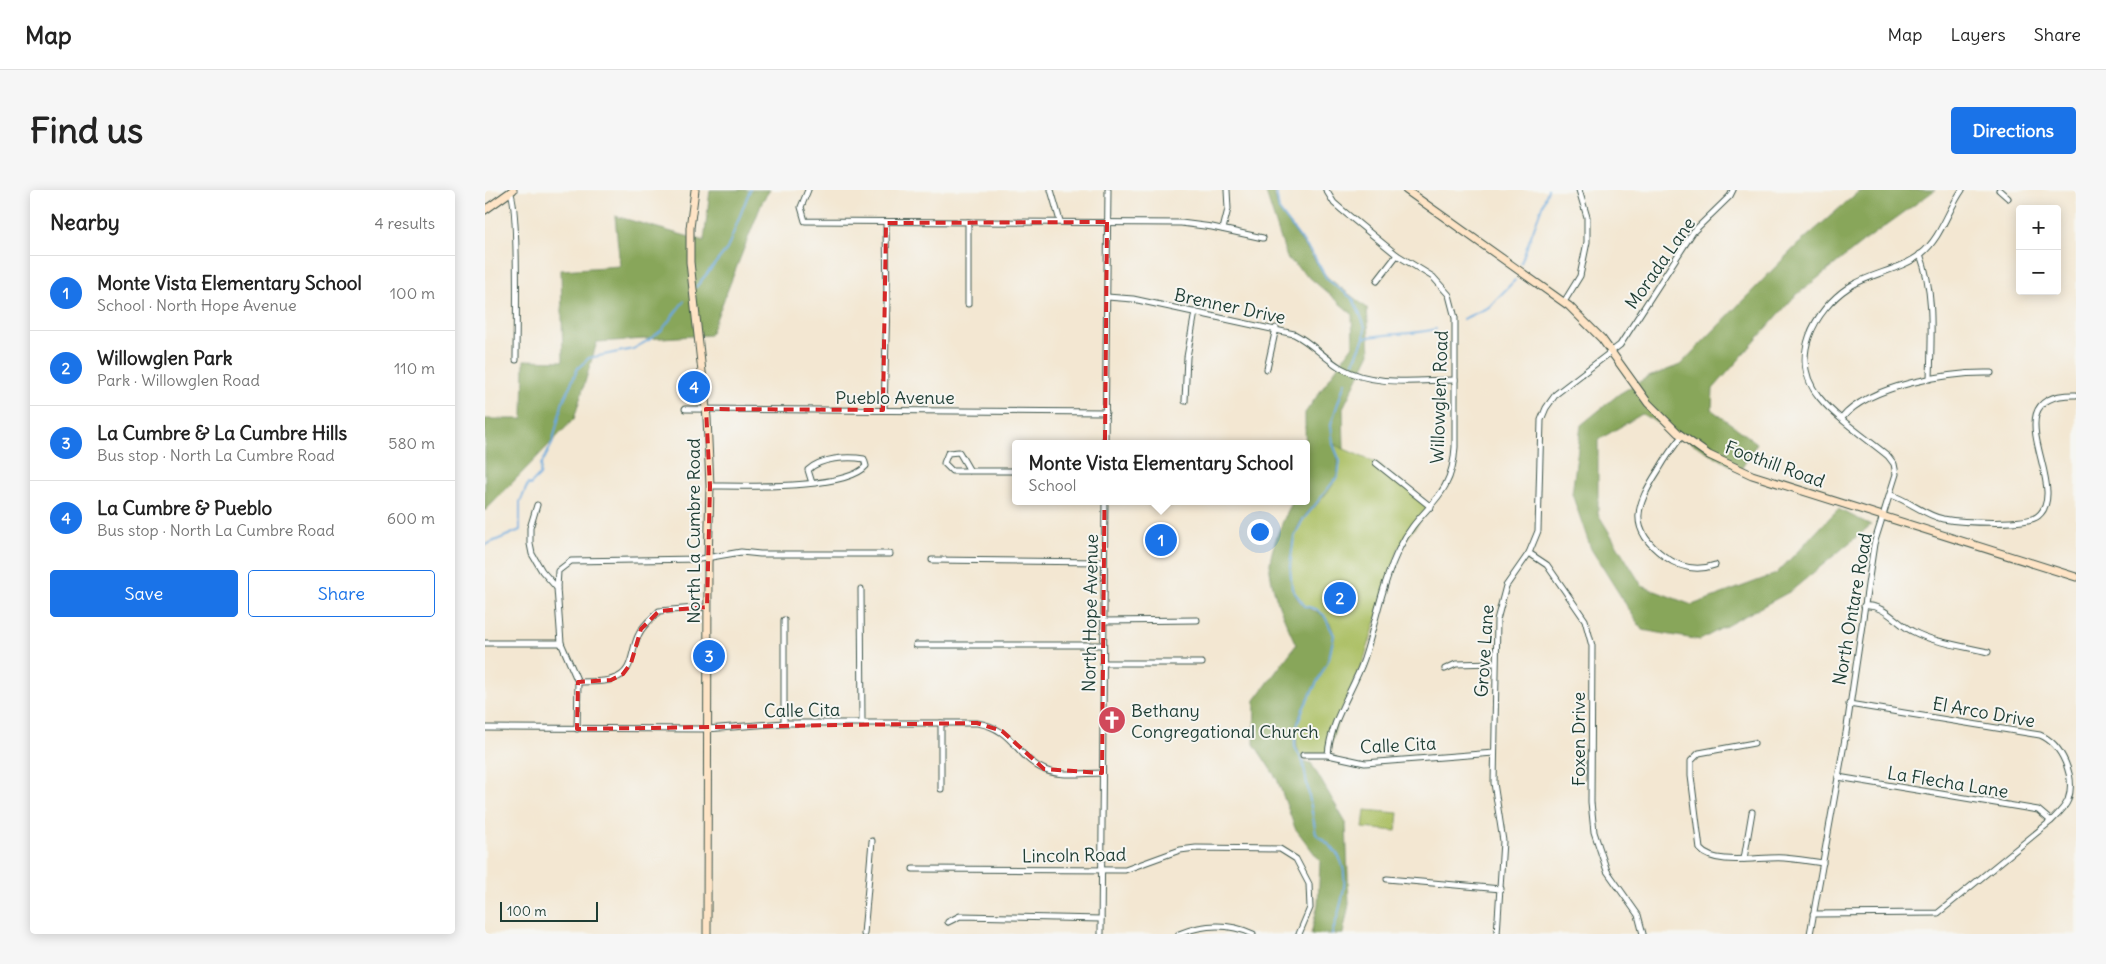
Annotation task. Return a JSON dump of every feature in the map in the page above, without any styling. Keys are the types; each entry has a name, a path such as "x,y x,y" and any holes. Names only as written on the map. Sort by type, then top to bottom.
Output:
{"main road":[{"name":"North La Cumbre Road","path":"695,190 690,228 690,262 706,409 710,486 707,607 707,934"},
{"name":"Foothill Road","path":"1406,190 1564,302 1590,326 1612,352 1648,403 1682,436 1709,455 1736,469 2074,576"},
{"path":"485,210 512,191"}],"street":[{"path":"808,190 801,207 805,222 1060,221 1181,223 1223,229 1263,238"},
{"path":"1051,190 1060,221"},
{"path":"1105,440 1107,190"},
{"path":"1223,229 1228,208 1227,190"},
{"name":"Willowglen Road","path":"1326,190 1334,203 1397,255 1433,277 1449,295 1455,318 1452,468 1439,498 1407,534 1392,565 1364,660 1338,718 1328,755"},
{"path":"1564,302 1580,276 1587,242 1587,217 1579,190"},
{"name":"Morada Lane","path":"1612,352 1621,345 1693,232 1730,196 1733,190"},
{"name":"North Ontare Road","path":"1810,934 1838,777 1874,544 1896,477 1894,464 1888,456 1817,396 1808,374 1807,343 1814,322 1825,306 1851,286 1920,254 1932,242 1962,190"},
{"path":"1999,190 2008,198"},
{"path":"512,191 514,200 516,360"},
{"path":"968,222 968,304"},
{"path":"884,410 887,303 886,223"},
{"path":"1920,254 1928,275 1931,296 1930,379"},
{"path":"1377,281 1397,255"},
{"name":"Brenner Drive","path":"1107,298 1133,299 1276,328 1303,338 1340,367 1358,376 1379,380 1455,380"},
{"path":"1185,401 1187,357 1195,312"},
{"path":"1267,370 1276,328"},
{"name":"Grove Lane","path":"1497,934 1503,841 1495,795 1495,663 1497,620 1502,596 1511,577 1529,553 1539,524 1540,429 1546,408 1562,388 1612,352"},
{"path":"1842,418 1855,405 1867,398 1930,379 1958,374 1991,373"},
{"path":"1891,495 1922,511 1946,519 2009,522 2037,517 2043,509 2046,494 2044,472 2035,431 2036,413 2045,401 2059,396 2076,395"},
{"name":"Pueblo Avenue","path":"685,409 1105,412"},
{"path":"1682,436 1643,495 1639,508 1639,524 1649,543 1675,564 1699,569 1715,565"},
{"path":"970,471 959,452 948,453 944,463 952,471 970,471 1012,471"},
{"path":"710,486 785,487 812,483 862,472 866,466 864,459 852,457 814,464 808,470 812,483"},
{"path":"1376,463 1431,507"},
{"path":"537,505 530,528 532,554 542,571 557,588"},
{"name":"North Hope Avenue","path":"1101,934 1105,505"},
{"path":"577,729 578,682 561,643 557,588 559,571 571,561 708,558 741,552 760,554 890,554"},
{"name":"Foxen Drive","path":"1529,553 1547,565 1585,620 1589,630 1592,646 1591,802 1594,832 1607,872 1638,915 1643,934"},
{"path":"932,560 1103,562"},
{"path":"861,589 861,723"},
{"path":"1864,606 1870,605 1885,612 1921,635 1988,652"},
{"path":"578,682 611,680 623,674 631,663 635,643 641,629 659,611 707,607"},
{"path":"784,620 784,723"},
{"path":"1104,621 1197,620"},
{"path":"485,643 561,643"},
{"path":"915,645 1103,645"},
{"path":"1103,663 1202,663"},
{"path":"1445,669 1456,664 1495,663"},
{"name":"El Arco Drive","path":"1813,914 1938,913 2051,821 2067,804 2071,783 2061,753 2046,738 1849,704"},
{"path":"941,722 941,789"},
{"name":"Calle Cita","path":"485,728 707,730 784,723 977,723 991,726 1008,736 1035,764 1051,772 1102,773"},
{"path":"1754,743 1699,753 1693,758 1690,765 1700,849 1714,857 1783,858 1823,863"},
{"name":"Calle Cita","path":"1303,754 1328,755 1365,763 1494,753"},
{"name":"La Flecha Lane","path":"1838,777 2038,810 2051,821"},
{"path":"1744,858 1751,812"},
{"path":"863,934 872,841"},
{"name":"Lincoln Road","path":"913,869 1101,870 1134,868 1172,852 1196,848 1280,849 1297,858 1309,884 1310,908 1299,934"},
{"path":"1387,879 1501,889"},
{"path":"949,922 960,916 1101,919"},
{"path":"1179,934 1214,926 1239,929 1253,934"}],"highlighted area":[{"path":"1107,222 1102,773 1044,769 1002,731 977,723 577,729 578,682 611,680 623,674 631,663 641,629 659,611 707,607 710,486 706,409 883,410 886,223"}],"green space":[{"path":"710,190 770,190 763,200 710,335 597,342 574,419 485,511 485,419 523,419 524,360 563,361 561,270 620,266 615,216 704,241"},
{"path":"1265,190 1273,190 1279,210 1327,277 1367,308 1370,353 1343,408 1344,449 1334,444 1338,462 1337,476 1332,487 1306,515 1299,526 1291,556 1292,586 1295,594 1306,607 1320,613 1327,619 1334,635 1326,664 1299,717 1296,731 1297,746 1303,762 1311,763 1346,823 1349,904 1343,934 1311,934 1318,904 1320,861 1295,828 1277,779 1254,744 1255,700 1296,645 1280,609 1272,581 1270,563 1281,525 1291,505 1310,505 1310,440 1305,440 1305,413 1353,345 1352,314 1287,258"},
{"path":"1872,190 1935,190 1863,242 1794,297 1713,389 1712,410 1757,443 1740,471 1642,414 1598,440 1598,514 1642,586 1692,605 1776,574 1838,509 1871,525 1791,591 1700,640 1642,630 1591,549 1572,494 1581,425 1619,394 1646,378 1680,365 1795,247 1858,192"},
{"path":"1333,444 1376,463 1431,507 1399,548 1364,660 1341,711 1328,755 1303,755 1303,762 1296,748 1296,727 1305,703 1329,659 1316,609 1305,606 1292,589 1290,566 1294,537 1303,520 1321,500"},
{"path":"1365,810 1398,813 1396,831 1363,828"}],"waterway":[{"path":"696,287 727,249 750,190"},
{"path":"1276,190 1279,210 1314,256 1327,279 1353,299 1360,314 1365,327 1364,338 1354,362"},
{"path":"1521,263 1548,190"},
{"path":"1463,319 1489,307 1515,280"},
{"path":"485,545 520,530 520,502 528,484 530,485 540,475 541,465 552,444 563,401 578,368 589,358 633,349 649,340 662,330 684,301"},
{"path":"1364,338 1436,329"},
{"path":"1332,934 1344,891 1344,869 1334,850 1316,834 1303,762 1295,747 1295,732 1303,709 1329,659 1334,635 1324,615 1316,609 1305,606 1292,589 1290,566 1294,537 1303,520 1338,476 1340,461 1333,444 1331,424 1345,382"}],"place":[{"name":"La Cumbre & Pueblo","path":"694,387"},
{"name":"Monte Vista Elementary School","path":"1161,540"},
{"name":"Willowglen Park","path":"1340,598"},
{"name":"La Cumbre & La Cumbre Hills","path":"709,656"},
{"name":"Bethany Congregational Church","path":"1112,720"}]}
